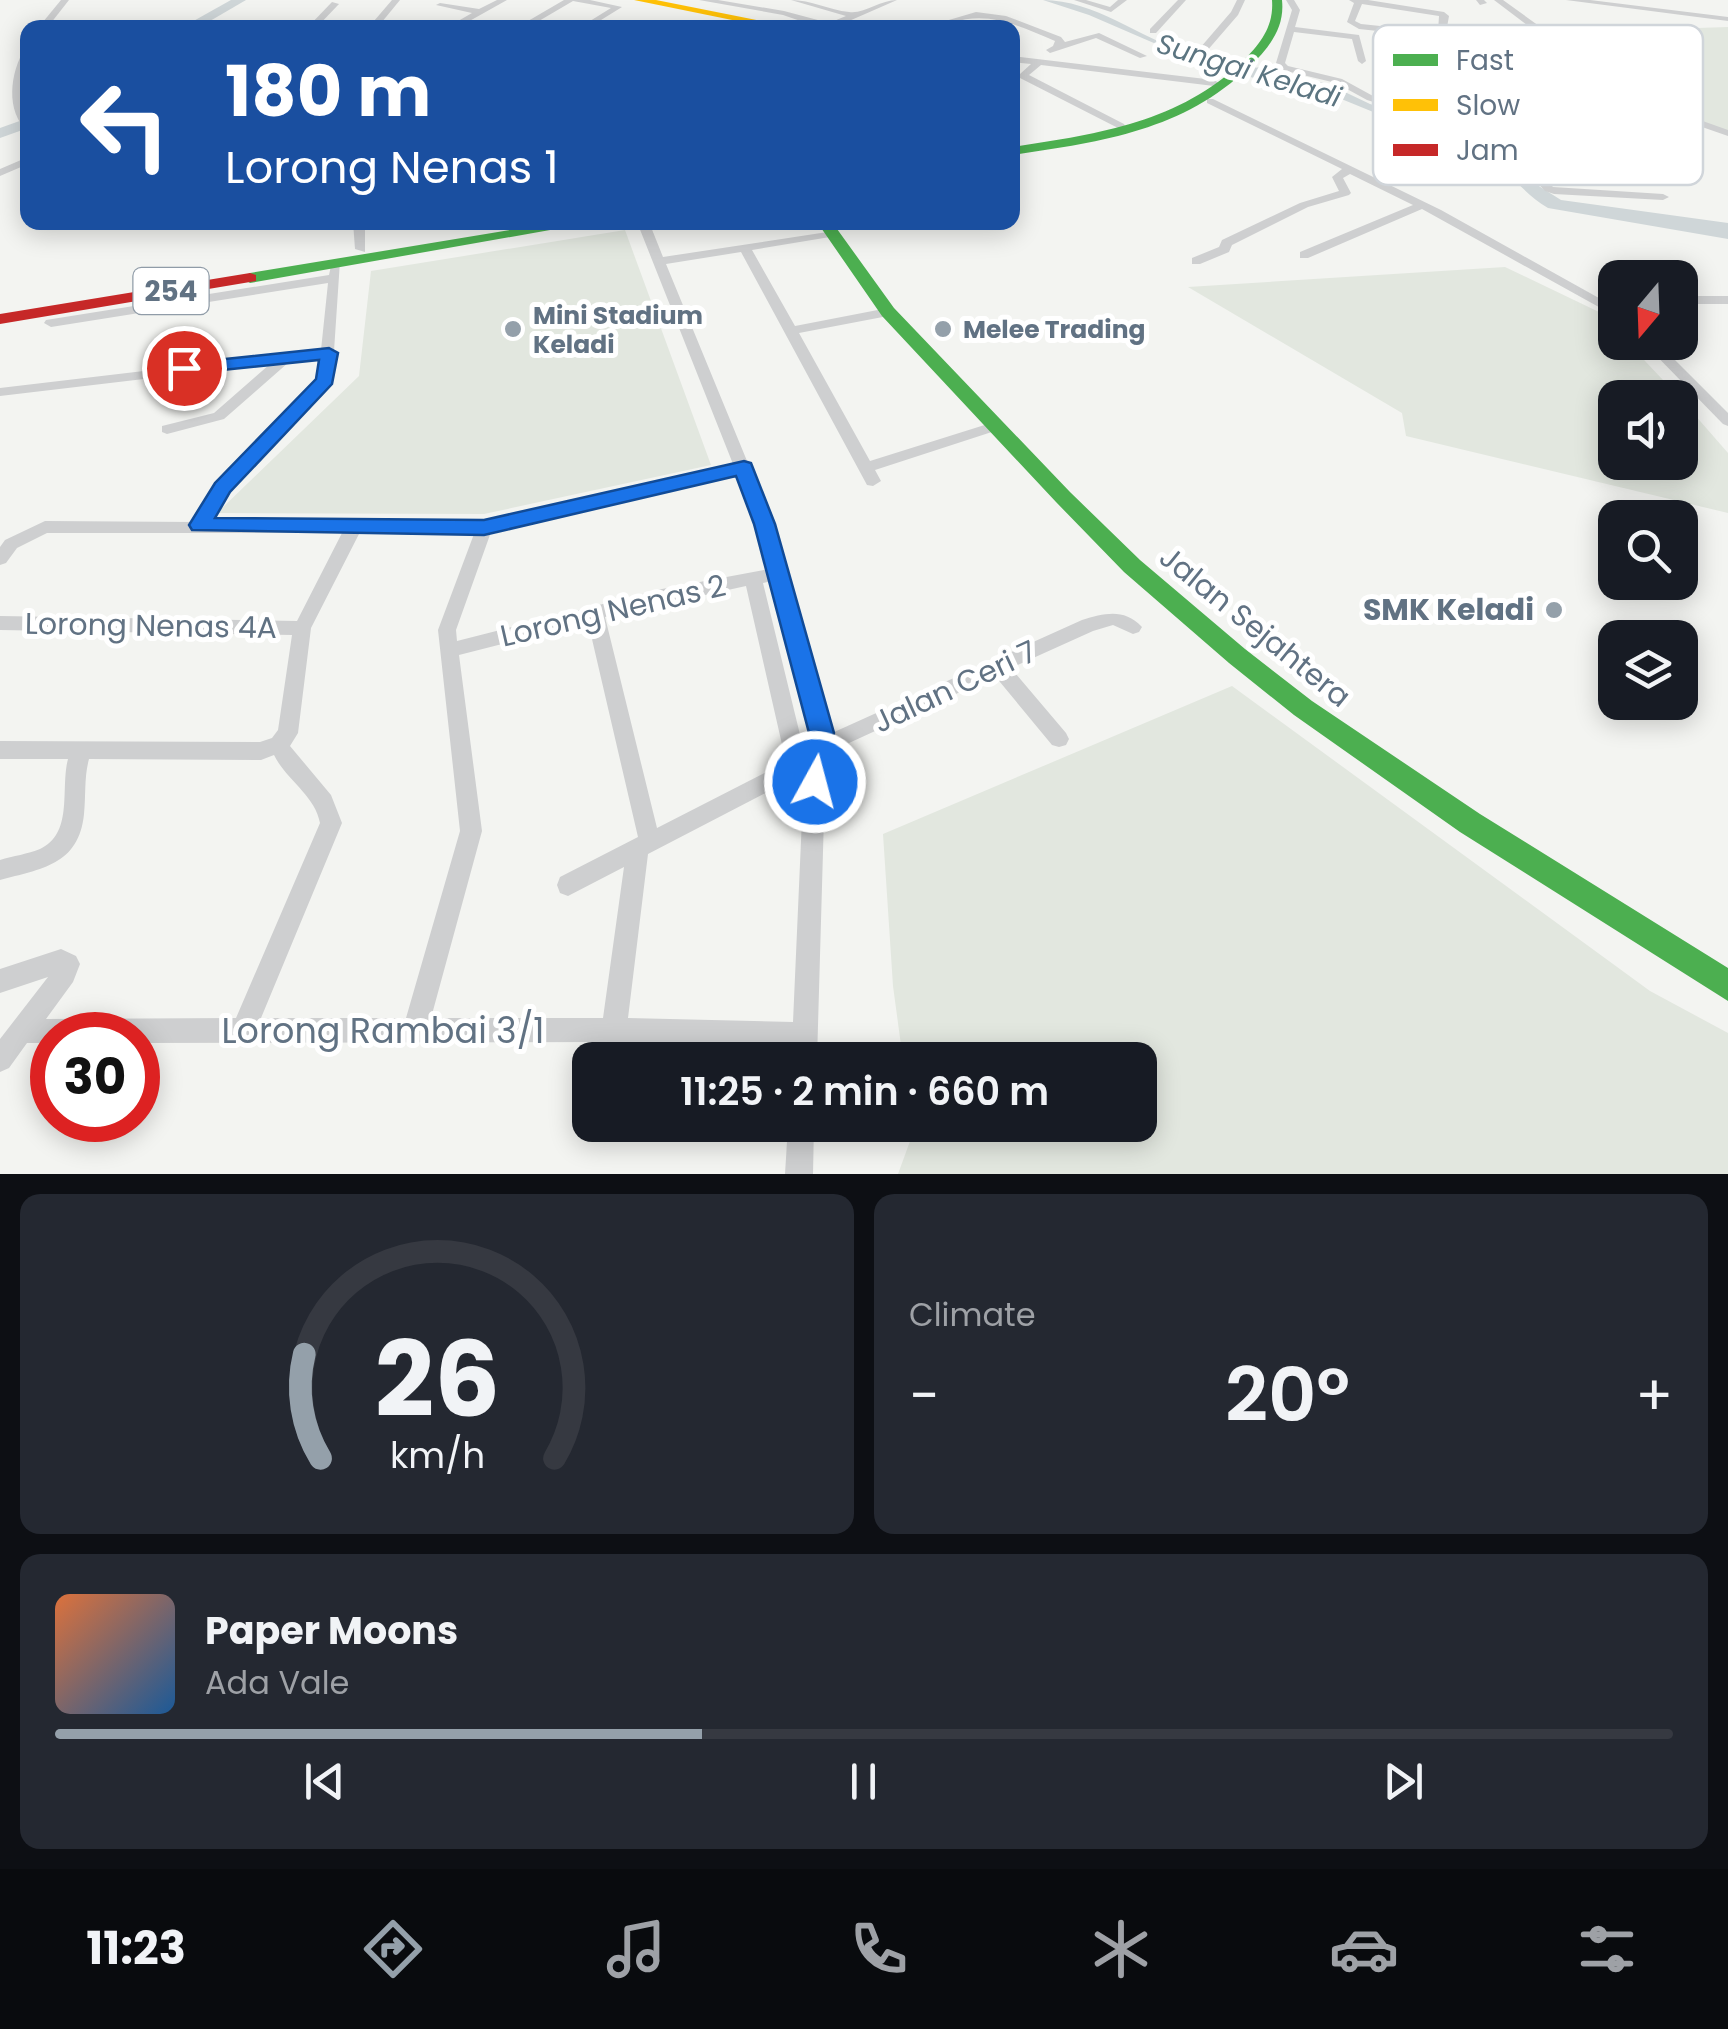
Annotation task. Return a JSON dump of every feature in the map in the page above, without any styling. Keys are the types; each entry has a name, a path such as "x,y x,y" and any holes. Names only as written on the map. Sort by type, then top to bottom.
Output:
{"main road":[{"path":"1020,145 1120,126 1186,103 1229,76 1259,26 1262,0"},
{"path":"1020,146 1151,126 1229,76 1278,25 1277,0"},
{"path":"629,3 773,20"},
{"name":"254","path":"0,309 475,230"},
{"name":"254","path":"0,319 335,271 547,230"},
{"name":"Jalan Sejahtera","path":"828,230 888,312 1132,566 1304,708 1578,894 1728,986"},
{"path":"301,260 335,271 368,248"}],"street":[{"path":"49,20 66,0"},
{"path":"379,20 396,0"},
{"path":"465,20 504,0"},
{"path":"535,20 573,0 629,3"},
{"path":"703,0 743,6 788,20"},
{"path":"743,6 754,0"},
{"path":"795,0 854,16"},
{"path":"844,20 893,0"},
{"path":"1078,0 1112,10 1123,0"},
{"path":"1154,31 1182,0"},
{"path":"1202,50 1235,13 1241,0"},
{"path":"1290,0 1296,10 1280,63 1285,68 1339,82 1373,99"},
{"path":"1498,0 1531,25"},
{"path":"1570,0 1728,18"},
{"path":"1375,25 1352,22 1356,2 1432,12 1445,16 1443,25"},
{"path":"598,20 629,3"},
{"path":"319,20 335,4"},
{"path":"862,4 875,7"},
{"path":"440,5 480,12"},
{"path":"804,20 829,8"},
{"path":"950,20 977,8 1011,20"},
{"path":"1430,25 1432,12"},
{"path":"1020,24 1058,39 1061,42 1056,48"},
{"path":"1292,29 1356,36 1362,61"},
{"path":"1020,59 1096,35 1143,56 1115,73"},
{"path":"1020,60 1115,73 1229,76 1348,170 1373,182"},
{"path":"1038,63 1023,76 1120,126"},
{"path":"20,68 20,114"},
{"path":"1703,124 1728,133"},
{"path":"1196,261 1304,206 1345,193 1336,177 1348,170"},
{"path":"1380,185 1598,299"},
{"path":"1545,185 1569,194 1663,197"},
{"path":"1304,255 1382,218 1422,205"},
{"path":"362,230 368,248"},
{"path":"646,230 765,524 822,733 804,761"},
{"path":"658,262 818,230"},
{"path":"746,247 870,475 996,426"},
{"path":"51,322 335,271 325,380 222,488 200,525"},
{"path":"1698,300 1728,300"},
{"path":"790,331 888,312"},
{"path":"0,392 329,353"},
{"path":"167,429 219,416 285,358"},
{"path":"1667,360 1728,421"},
{"path":"0,559 28,533 45,527 484,528 744,467"},
{"path":"0,750 261,751 279,744 288,733 302,628 354,527"},
{"path":"415,1031 472,831 447,630 484,528"},
{"name":"Lorong Nenas 2","path":"449,650 777,574"},
{"path":"753,579 804,761 815,782 804,1042"},
{"path":"595,614 644,845 614,1030"},
{"name":"Jalan Ceri 7","path":"568,885 804,761 842,737 1088,625 1114,618 1133,627"},
{"name":"Lorong Nenas 4A","path":"0,624 302,628"},
{"path":"999,666 1059,739"},
{"path":"243,1031 332,823 331,810 283,756 279,744"},
{"path":"0,870 54,852 68,837 73,825 74,763 82,750"},
{"path":"0,980 61,961 68,964 65,974 0,1059"},
{"name":"Lorong Rambai 3/1","path":"22,1031 614,1030 741,1042"},
{"path":"799,1174 800,1142"}],"shaded area":[{"path":"1043,0 1081,6 1189,54 1227,60 1220,70 1207,66 1089,15"},
{"path":"1728,27 1728,133 1703,124 1703,28"},
{"path":"1258,67 1328,84 1373,105 1373,112 1334,96 1250,77"},
{"path":"1519,185 1537,185 1561,200 1728,223 1728,239 1548,208"},
{"name":"Mini Stadium Keladi","path":"625,230 711,465 484,514 217,513 359,376 371,271"},
{"path":"1505,267 1598,312 1598,360 1644,360 1663,380 1598,380 1598,480 1698,480 1698,419 1728,453 1728,513 1698,506 1698,500 1674,500 1406,436 1402,413 1188,287"},
{"path":"1232,686 1650,991 1728,1033 1728,1174 898,1174 910,1142 1157,1142 1157,1042 901,1042 883,834"}],"waterway":[{"path":"202,20 240,0"},
{"name":"Sungai Keladi","path":"1189,57 1288,80"},
{"path":"0,133 20,126"}],"traffic: fast":[{"path":"1020,150 1110,135 1170,117 1198,103 1225,84 1267,40 1275,26 1277,0"},
{"path":"250,278 540,230"},
{"path":"830,230 888,312 1063,497 1132,566 1237,656 1303,708 1470,823 1728,986"}],"traffic: slow":[{"path":"639,0 748,20"}],"traffic: jam":[{"path":"0,319 250,278"}],"place":[{"name":"Mini Stadium Keladi","path":"513,329"},
{"name":"Melee Trading","path":"943,329"},
{"name":"SMK Keladi","path":"1554,610"}],"route":[{"path":"184,368 329,353 325,380 222,488 200,525 484,528 744,467 765,524 822,733 812,757 815,782"}]}
